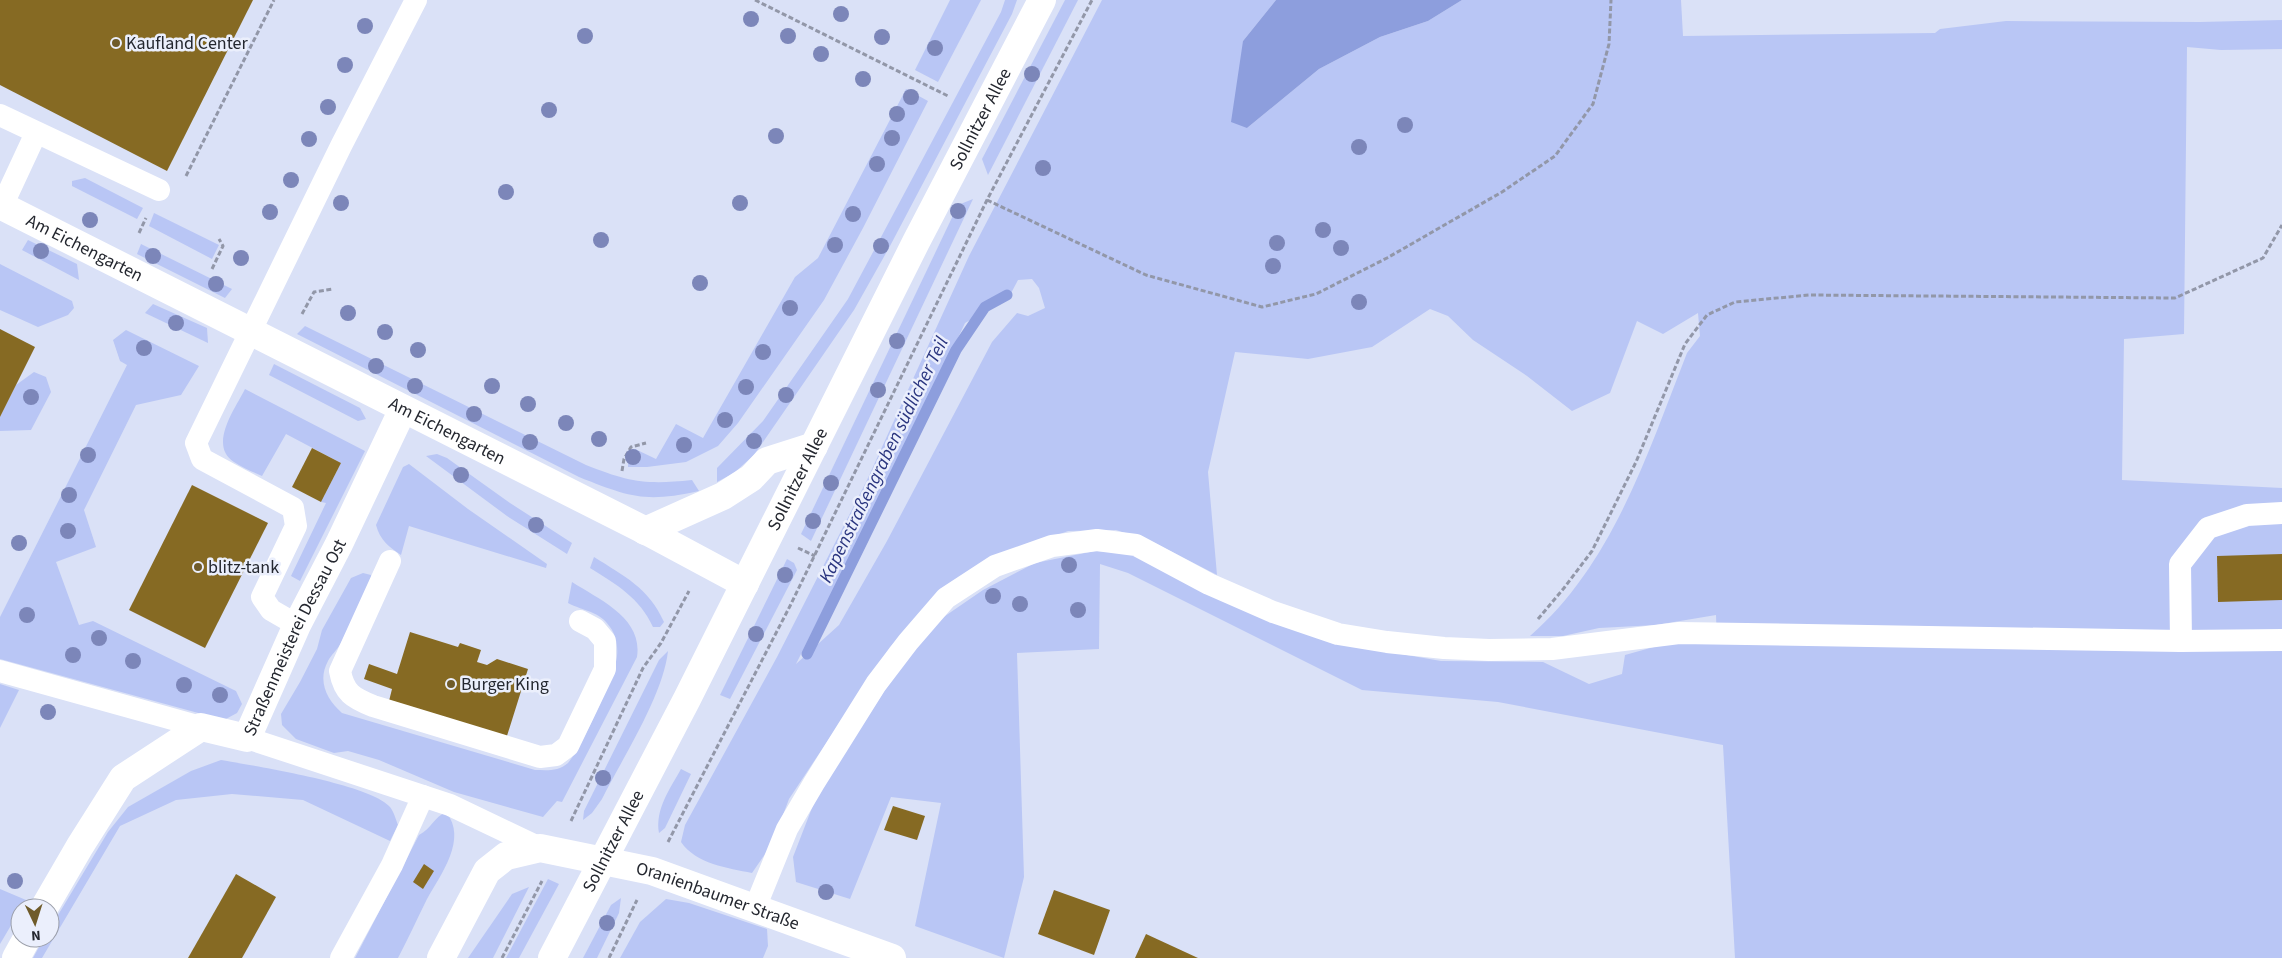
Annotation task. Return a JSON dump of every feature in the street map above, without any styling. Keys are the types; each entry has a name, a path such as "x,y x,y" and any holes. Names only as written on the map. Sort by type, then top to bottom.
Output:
{"street":[{"name":"Sollnitzer Allee","path":"552,958 745,584 916,242 1042,0"},
{"name":"Am Eichengarten","path":"1,206 645,531 745,584"},
{"name":"Straßenmeisterei Dessau Ost","path":"200,727 246,738 297,624 347,528 403,409"},
{"path":"645,531 723,496 751,478 767,461 814,446"},
{"path":"50,898 122,778 200,727"},
{"path":"441,958 487,871 506,856 548,850"},
{"name":"Oranienbaumer Straße","path":"548,850 652,871 892,958"}],"lane":[{"path":"297,624 270,610 262,597 296,526 293,508 202,459 196,443 416,0"},
{"path":"0,115 159,190"},
{"path":"1,206 36,133"},
{"path":"2181,641 2180,564 2196,542 2208,528 2247,515 2282,513"},
{"path":"755,908 787,829 876,684 908,642 946,598 995,566 1052,546 1097,540 1136,545 1210,584 1273,612 1338,634 1444,648 1489,650 1552,649 1679,633 2181,641 2282,640"},
{"path":"390,561 340,671 342,683 354,698 373,706 540,757 556,755 568,746 605,670 605,641 595,629 580,621"},
{"path":"0,671 200,727"},
{"path":"246,738 450,805 548,850"},
{"path":"341,958 392,865 423,796"}],"path":[{"path":"139,233 159,190 175,198 274,0"},
{"path":"754,0 948,96"},
{"path":"609,958 652,871 790,606 987,200 1092,0"},
{"path":"987,200 1146,276 1262,307 1316,294 1387,258 1486,202 1556,156 1593,104 1609,44 1611,0"},
{"path":"1532,624 1564,588 1592,551 1636,462 1685,344 1707,315 1736,302 1810,296 2175,298 2263,258 2282,225"},
{"path":"212,269 223,246 219,239"},
{"path":"302,314 314,292 333,290"},
{"path":"622,471 624,459 631,447 646,443"},
{"path":"502,958 548,850 643,668 668,630"}],"shaded area":[{"path":"950,0 981,0 938,82 915,70"},
{"path":"1005,0 1017,0 1012,14 890,246 854,310 754,455 734,473 717,482 717,468 763,421 848,299 1001,12"},
{"path":"1065,0 1078,0 988,175 982,159"},
{"path":"1102,0 1276,0 1243,41 1247,128 1319,69 1380,37 1428,21 1462,0 1681,0 1683,36 1935,33 1940,29 2006,21 2200,22 2282,20 2282,49 2221,50 2187,47 2184,334 2124,339 2122,480 2282,488 2282,958 1735,958 1723,745 1498,702 1362,690 1128,573 1100,564 1099,649 1017,653 1024,877 1004,958 915,926 941,803 891,797 850,899 796,882 793,857 817,795 887,687 932,625 983,590 1035,563 1095,551 1136,554 1384,651 1441,661 1543,662 1589,684 1622,674 1625,655 1679,640 1717,642 1716,615 1656,625 1599,628 1563,636 1530,636 1559,607 1584,575 1606,541 1625,505 1658,429 1687,353 1700,336 1698,313 1663,334 1637,321 1610,393 1572,411 1527,376 1473,340 1448,316 1430,309 1372,347 1308,359 1235,352 1208,472 1217,575 1153,542 1116,530 1068,531 991,560 923,610 890,647 789,799 772,844 752,873 723,867 704,860 687,849 681,842 685,825 777,657 867,480 969,256","holes":["1032,279 1039,288 1045,308 1028,316 1017,313 992,342 887,541 839,625 796,664 921,416 965,323 1009,297 1018,280"]},
{"path":"1276,0 1462,0 1428,21 1380,37 1319,69 1247,128 1231,122 1243,41"},
{"path":"906,89 928,101 824,300 738,423 718,446 686,462 647,467 628,467 628,460 635,449 656,459 676,424 703,438 795,277 818,258"},
{"path":"85,178 143,208 137,219 72,186 72,181"},
{"path":"973,199 811,541 801,534 958,205"},
{"path":"154,213 219,245 212,259 149,226"},
{"path":"28,240 77,264 79,280 22,250"},
{"path":"141,244 232,289 225,298 137,254"},
{"path":"0,264 72,301 74,308 68,315 38,327 0,310"},
{"path":"153,304 207,328 208,343 145,313"},
{"path":"305,326 586,465 626,479 638,481 692,480 699,491 664,497 637,496 579,477 297,334"},
{"path":"126,330 199,366 181,395 136,405 84,510 96,547 56,562 79,625 93,621 236,691 242,704 237,713 224,720 0,659 0,617 127,365 120,361 113,340"},
{"path":"274,364 360,408 366,419 358,421 269,375"},
{"path":"34,372 46,377 51,392 31,430 0,431 0,417 16,385"},
{"path":"245,389 365,451 300,581 291,576 326,503 321,502 341,463 286,434 262,476 234,462 227,455 223,446 223,437 230,416"},
{"path":"437,454 447,458 510,503 572,543 567,554 507,516 426,456"},
{"path":"409,464 468,509 547,564 546,568 409,526 401,555 393,549 383,539 376,525 403,467"},
{"path":"594,557 635,584 651,600 664,622 660,627 653,627 648,617 634,600 590,568"},
{"path":"787,559 794,563 797,570 730,699 720,695"},
{"path":"363,573 371,575 371,583 341,643 329,659 323,676 325,690 337,708 342,713 535,770 560,768 574,756 589,729 611,679 617,656 615,637 606,622 596,614 568,603 572,582 606,603 626,621 633,631 637,643 637,657 562,802 557,801 543,817 454,792 379,760 348,751 334,753 296,739 282,725 281,714 317,649 322,630 351,578"},
{"path":"668,651 659,687 641,726 602,799 592,813 583,820 584,811 659,660"},
{"path":"0,684 19,690 0,728"},
{"path":"221,760 311,777 360,791 378,799 390,807 398,825 390,841 303,800 232,794 176,800 120,826 60,928 60,912 108,832 128,807 191,771"},
{"path":"681,769 691,774 665,828 659,833 658,824 661,807"},
{"path":"446,812 452,822 454,833 450,856 398,958 355,958 419,835"},
{"path":"548,879 559,884 519,958 506,958"},
{"path":"529,887 493,958 468,958 512,894"},
{"path":"0,889 21,898 10,898 10,927 0,944"},
{"path":"621,898 619,913 597,958 583,958 611,905"},
{"path":"666,899 689,903 767,929 768,946 763,958 620,958 640,922"},
{"path":"38,948 48,948 42,958 33,958"}],"building":[{"name":"Kaufland Center","path":"0,0 253,0 167,171 0,85"},
{"path":"0,329 35,347 0,417"},
{"path":"312,448 341,463 321,502 292,487"},
{"name":"blitz-tank","path":"192,485 268,523 205,648 129,610"},
{"path":"2282,554 2282,600 2218,602 2217,556"},
{"name":"Burger King","path":"410,632 458,647 460,643 481,650 477,662 487,665 497,659 528,669 506,739 389,701 392,689 364,679 369,664 397,674"},
{"path":"893,806 925,816 917,840 884,830"},
{"path":"424,864 434,871 423,889 413,882"},
{"path":"236,874 276,897 242,958 188,958"},
{"path":"1054,890 1110,910 1094,955 1038,934"},
{"path":"1146,934 1198,958 1135,958"}],"waterway":[{"name":"Kapenstraßengraben südlicher Teil","path":"807,654 956,350 985,307 1007,295"}],"place":[{"name":"Kaufland Center","path":"116,43"},
{"name":"blitz-tank","path":"198,567"},
{"name":"Burger King","path":"451,684"}]}
